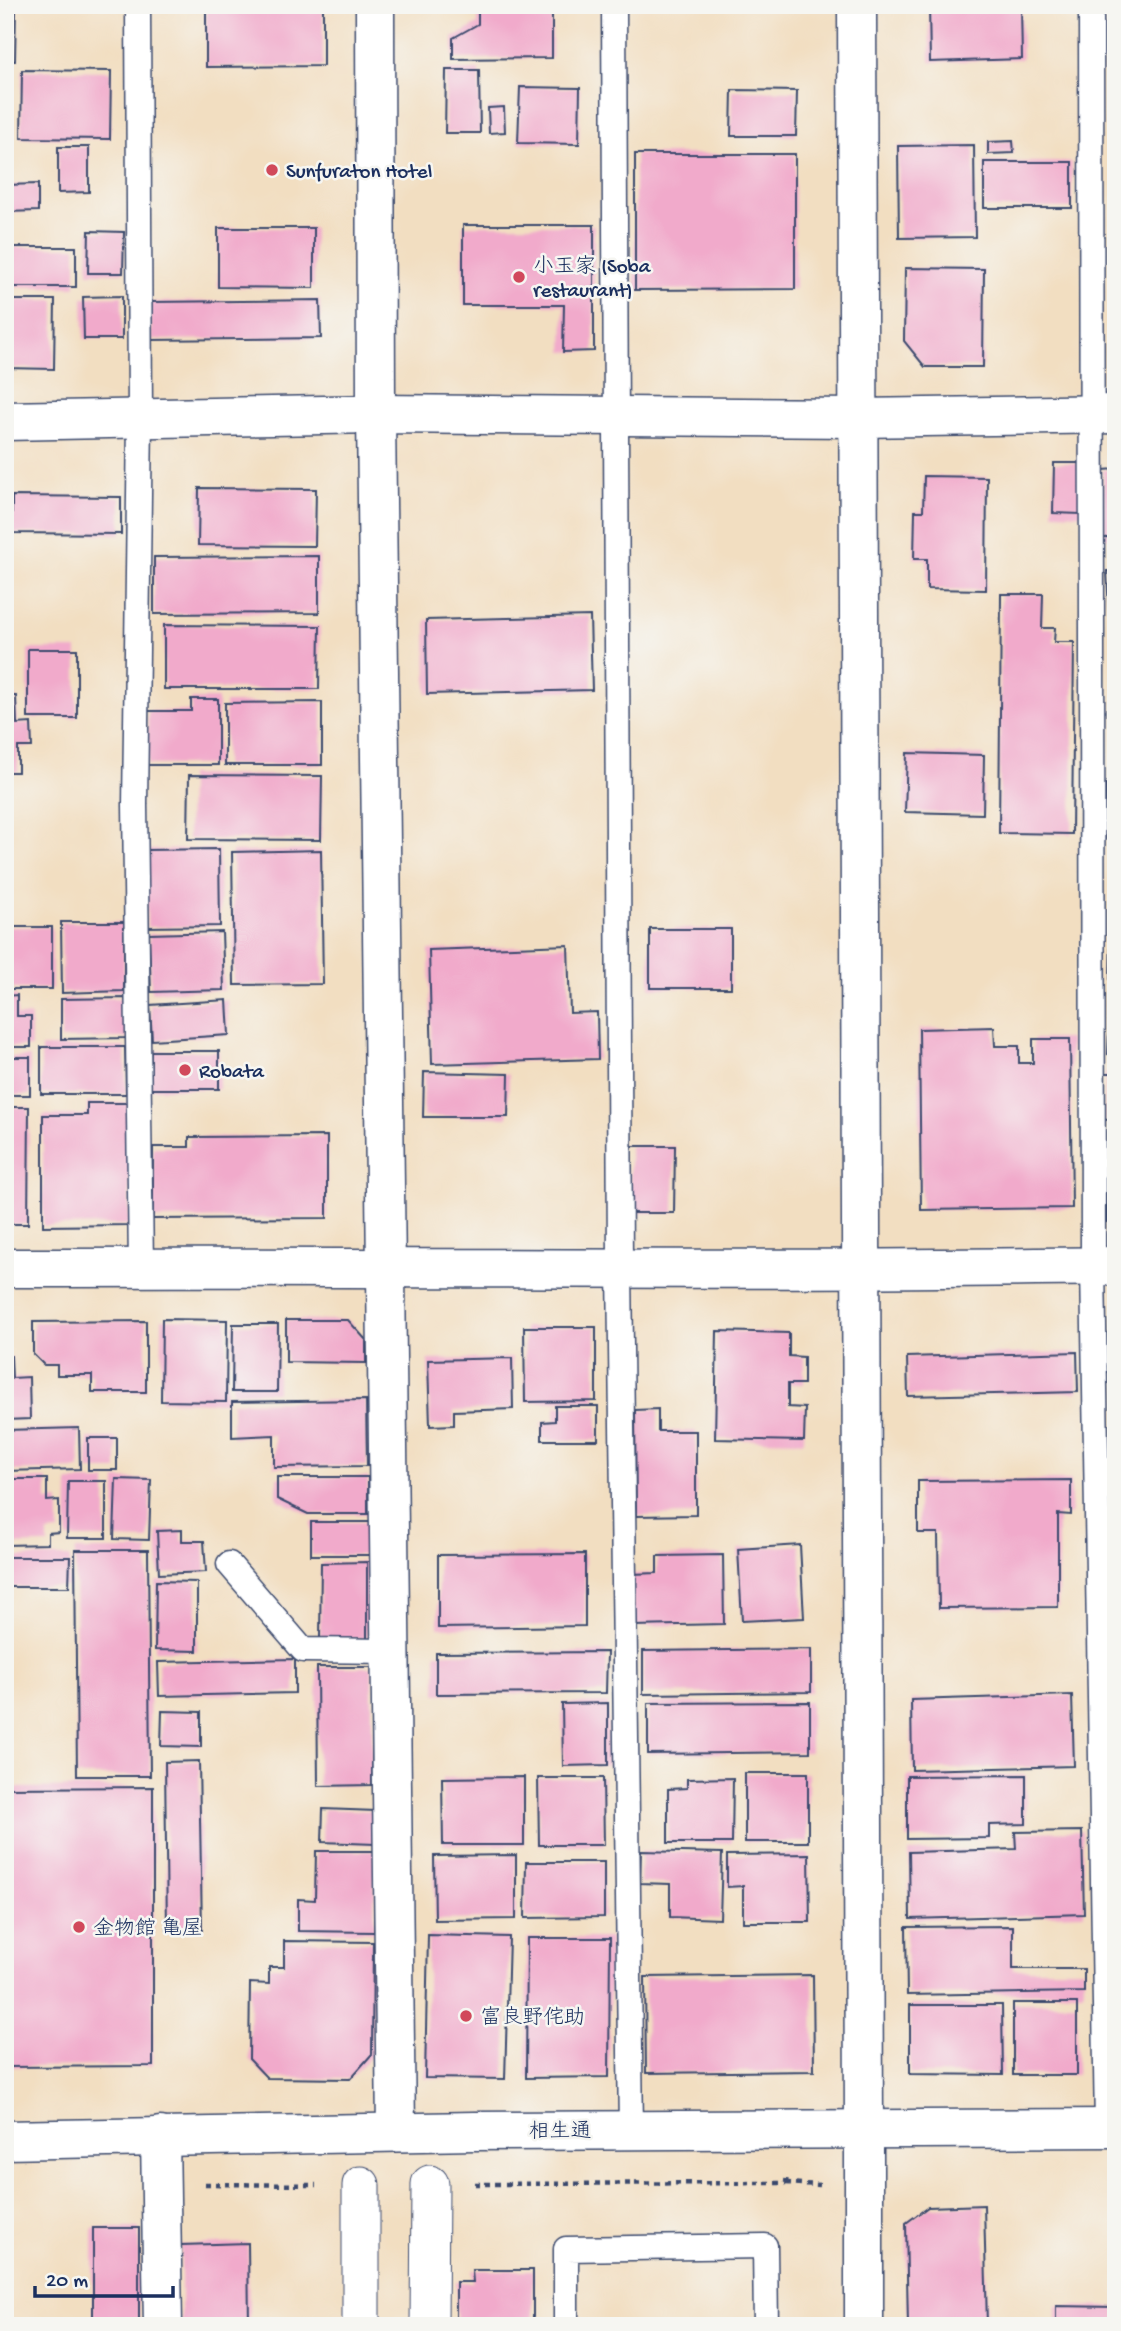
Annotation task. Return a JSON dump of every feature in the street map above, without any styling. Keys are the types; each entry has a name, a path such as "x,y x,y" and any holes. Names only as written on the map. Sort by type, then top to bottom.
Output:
{"street":[{"path":"375,5 376,414 396,2132"},
{"path":"858,5 864,2326"},
{"path":"5,421 376,414 858,418 1105,414"},
{"path":"5,1268 387,1266 862,1270 1105,1266"},
{"name":"相生通","path":"5,2140 396,2132 1112,2128"},
{"path":"160,2136 163,2326"},
{"path":"429,2326 430,2184"},
{"path":"361,2185 361,2326"}],"lane":[{"path":"138,5 140,418 135,805 141,1267"},
{"path":"614,5 613,416 631,2130"},
{"path":"1091,5 1105,414 1105,1266 1112,2128"},
{"path":"229,1564 303,1650 391,1651"},
{"path":"566,2326 566,2249 765,2246 766,2326"}],"path":[{"path":"475,2184 786,2183 788,2130"}],"building":[{"path":"206,5 323,5 323,66 206,67"},
{"path":"478,5 552,5 552,58 453,59 453,38 478,24"},
{"path":"929,5 1021,5 1022,59 930,62"},
{"path":"1107,5 1116,5 1116,55 1107,55"},
{"path":"5,7 16,8 15,61 5,61"},
{"path":"22,70 111,71 110,139 21,138"},
{"path":"446,70 479,70 480,133 445,133"},
{"path":"1109,72 1116,72 1116,102 1109,102"},
{"path":"520,87 580,88 579,144 518,143"},
{"path":"732,90 797,91 796,136 731,136"},
{"path":"504,107 505,132 489,133 488,108"},
{"path":"1013,141 1014,153 988,154 988,142"},
{"path":"974,145 975,237 899,238 898,146"},
{"path":"58,147 89,147 89,192 58,193"},
{"path":"635,154 795,154 795,289 635,290"},
{"path":"984,162 1072,162 1072,208 984,208"},
{"path":"38,184 38,211 5,212 5,185"},
{"path":"463,225 594,225 594,351 563,352 564,305 463,305"},
{"path":"218,228 314,228 314,288 218,287"},
{"path":"89,231 124,232 123,273 88,273"},
{"path":"5,247 76,247 76,287 5,287"},
{"path":"905,268 984,269 983,367 925,367 904,341"},
{"path":"122,296 122,339 84,339 83,297"},
{"path":"5,300 55,300 54,369 5,368"},
{"path":"320,300 321,338 151,340 151,302"},
{"path":"1054,463 1082,463 1081,514 1053,513"},
{"path":"1116,469 1116,538 1104,538 1103,470"},
{"path":"924,476 987,477 986,590 927,589 927,559 914,559 915,511 923,511"},
{"path":"199,488 316,489 315,546 198,545"},
{"path":"12,496 121,497 121,534 12,533"},
{"path":"319,556 319,613 154,614 154,557"},
{"path":"1107,571 1116,571 1116,613 1109,613"},
{"path":"1001,594 1043,594 1042,628 1055,628 1054,642 1074,642 1072,834 999,833"},
{"path":"590,616 592,690 427,694 426,620"},
{"path":"164,625 320,626 319,689 164,689"},
{"path":"28,649 77,649 77,718 28,718"},
{"path":"5,696 16,696 17,724 31,723 32,747 18,747 18,772 5,772"},
{"path":"191,699 218,699 218,765 148,765 148,711 191,711"},
{"path":"322,702 322,765 225,765 225,703"},
{"path":"907,753 984,755 983,814 905,812"},
{"path":"189,775 322,776 321,840 188,839"},
{"path":"1106,784 1116,784 1116,839 1107,839"},
{"path":"219,849 220,926 147,927 146,850"},
{"path":"321,850 323,984 234,985 232,852"},
{"path":"1112,887 1116,887 1116,981 1110,981"},
{"path":"61,922 124,922 124,991 62,993"},
{"path":"5,927 52,927 52,989 5,989"},
{"path":"650,929 731,929 731,988 650,988"},
{"path":"222,932 224,990 151,992 149,934"},
{"path":"568,945 570,1013 597,1012 598,1059 432,1064 429,950"},
{"path":"1111,992 1116,992 1116,1055 1108,1054"},
{"path":"17,995 17,1016 31,1016 31,1047 5,1047 5,996"},
{"path":"127,998 127,1038 61,1039 61,999"},
{"path":"227,1000 229,1035 152,1040 150,1005"},
{"path":"994,1027 995,1046 1019,1046 1019,1063 1033,1063 1033,1039 1070,1039 1072,1208 921,1210 919,1029"},
{"path":"41,1047 125,1047 126,1094 41,1094"},
{"name":"Robata","path":"151,1051 219,1051 219,1089 151,1089"},
{"path":"5,1057 30,1057 30,1095 5,1095"},
{"path":"424,1072 509,1074 508,1117 423,1117"},
{"path":"1105,1073 1116,1073 1116,1119 1105,1120"},
{"path":"87,1103 130,1103 129,1225 43,1226 43,1115 87,1115"},
{"path":"5,1107 29,1107 28,1224 5,1224"},
{"path":"327,1136 327,1218 153,1219 153,1147 189,1147 189,1137"},
{"path":"630,1146 675,1146 674,1213 630,1213"},
{"path":"1107,1155 1116,1155 1116,1222 1107,1222"},
{"path":"162,1319 227,1320 226,1402 161,1401"},
{"path":"286,1320 348,1320 366,1340 366,1363 286,1362"},
{"path":"146,1321 146,1392 92,1392 92,1375 57,1375 57,1365 44,1365 33,1354 33,1322"},
{"path":"233,1324 278,1324 277,1392 232,1392"},
{"path":"524,1327 596,1327 596,1401 525,1402"},
{"path":"717,1331 789,1333 789,1356 804,1357 804,1384 788,1384 788,1407 805,1408 804,1441 715,1439"},
{"path":"1077,1352 1078,1392 908,1396 907,1357"},
{"path":"5,1356 11,1356 12,1378 29,1377 30,1419 5,1420"},
{"path":"512,1358 513,1409 454,1411 454,1425 430,1426 428,1360"},
{"path":"366,1400 367,1466 274,1467 274,1435 232,1437 232,1402"},
{"path":"555,1406 598,1406 598,1440 542,1440 542,1422 555,1421"},
{"path":"658,1409 658,1431 696,1431 696,1515 636,1516 635,1410"},
{"path":"79,1428 80,1469 5,1471 5,1430"},
{"path":"88,1438 117,1438 117,1470 88,1470"},
{"path":"277,1477 368,1477 368,1514 308,1514 277,1499"},
{"path":"5,1479 47,1479 47,1501 59,1500 59,1532 48,1533 48,1544 5,1545"},
{"path":"116,1479 151,1480 149,1540 114,1539"},
{"path":"1071,1480 1071,1515 1058,1514 1058,1607 939,1608 938,1533 918,1533 918,1481"},
{"path":"68,1481 106,1481 106,1538 67,1538"},
{"path":"311,1522 370,1522 370,1555 311,1555"},
{"path":"182,1530 182,1541 204,1541 206,1572 159,1574 157,1531"},
{"path":"800,1545 804,1618 742,1621 738,1549"},
{"path":"75,1550 148,1550 150,1776 77,1776"},
{"path":"585,1554 585,1626 438,1628 438,1555"},
{"path":"723,1555 724,1624 633,1626 632,1574 657,1573 657,1556"},
{"path":"8,1557 70,1557 69,1587 7,1587"},
{"path":"367,1562 367,1639 320,1639 321,1563"},
{"path":"156,1581 197,1582 197,1651 155,1650"},
{"path":"811,1649 811,1692 643,1694 643,1651"},
{"path":"607,1652 606,1693 436,1694 436,1653"},
{"path":"295,1659 295,1693 159,1696 158,1662"},
{"path":"317,1667 372,1667 372,1785 318,1786"},
{"path":"1072,1695 1074,1766 912,1770 911,1700"},
{"path":"810,1702 810,1752 648,1754 648,1703"},
{"path":"608,1703 608,1765 563,1766 562,1704"},
{"path":"162,1711 201,1712 201,1747 161,1746"},
{"path":"199,1761 202,1930 167,1930 165,1762"},
{"path":"745,1773 808,1773 808,1842 745,1842"},
{"path":"1026,1775 1026,1824 989,1825 989,1838 907,1839 907,1776"},
{"path":"524,1777 524,1845 443,1845 442,1778"},
{"path":"538,1778 603,1778 604,1845 539,1845"},
{"path":"733,1778 732,1843 668,1843 668,1789 687,1788 687,1779"},
{"name":"金物館 亀屋","path":"153,1787 153,2066 5,2067 5,1788"},
{"path":"323,1809 376,1811 375,1844 322,1842"},
{"path":"1082,1831 1084,1914 910,1919 909,1852 1016,1849 1015,1832"},
{"path":"316,1851 375,1851 374,1932 298,1931 298,1899 315,1900"},
{"path":"641,1851 722,1853 720,1919 670,1917 670,1884 640,1883"},
{"path":"809,1854 810,1922 743,1922 743,1886 727,1887 727,1855"},
{"path":"516,1855 516,1919 435,1920 434,1856"},
{"path":"526,1862 604,1862 604,1917 525,1918"},
{"path":"1013,1926 1013,1969 1084,1969 1084,1992 907,1995 906,1927"},
{"path":"428,1935 509,1937 505,2079 425,2078"},
{"path":"527,1938 610,1938 609,2077 526,2078"},
{"path":"284,1941 373,1942 372,2054 350,2079 267,2078 249,2059 250,1983 269,1984 269,1967 284,1967"},
{"path":"813,1975 814,2071 646,2073 645,1977"},
{"path":"1013,2003 1077,2003 1077,2075 1013,2075"},
{"path":"910,2005 1002,2005 1003,2075 910,2074"},
{"path":"984,2205 987,2326 908,2326 906,2223 928,2207"},
{"path":"93,2228 139,2228 139,2326 93,2326"},
{"path":"248,2243 249,2326 181,2326 181,2245"},
{"path":"472,2270 533,2270 533,2326 456,2326 456,2282 473,2282"},
{"path":"1056,2306 1116,2307 1116,2326 1056,2326"}],"place":[{"name":"Sunfuraton Hotel","path":"272,170"},
{"name":"小玉家 (Soba restaurant)","path":"519,277"},
{"name":"Robata","path":"185,1070"},
{"name":"金物館 亀屋","path":"79,1927"},
{"name":"富良野侘助","path":"466,2016"}]}
